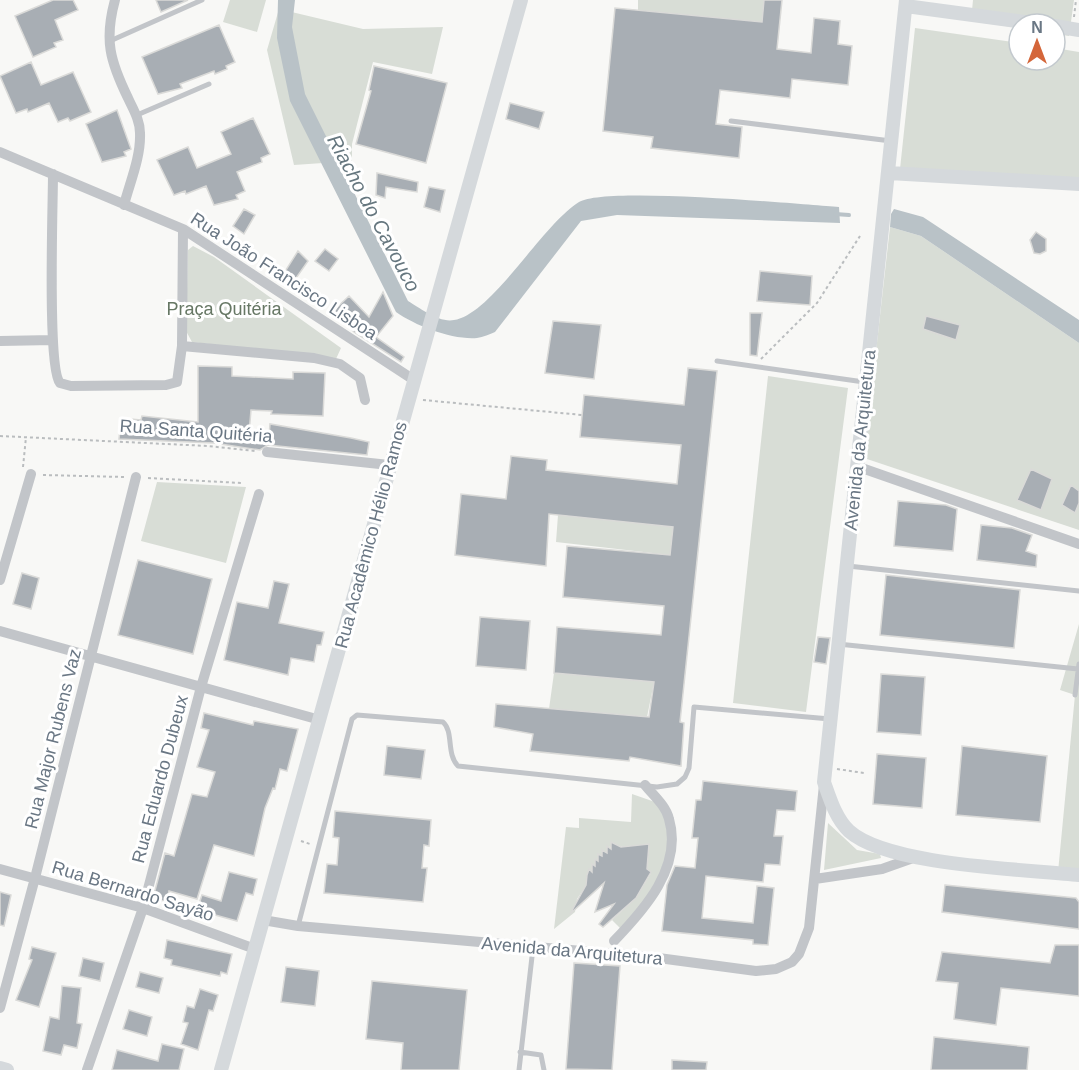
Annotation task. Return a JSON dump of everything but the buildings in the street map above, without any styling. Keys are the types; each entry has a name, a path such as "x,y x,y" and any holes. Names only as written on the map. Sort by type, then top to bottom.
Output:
{"street":[{"path":"115,0 108,42 112,65 137,115 140,131 139,150 124,205"},
{"name":"Rua Acadêmico Hélio Ramos","path":"221,1070 521,0"},
{"path":"906,3 1007,19"},
{"name":"Avenida da Arquitetura","path":"263,920 298,927 651,957 756,971 776,969 792,962 804,945 812,910 837,644 906,3"},
{"name":"Rua João Francisco Lisboa","path":"0,152 183,229 414,380"},
{"path":"889,173 1079,184"},
{"path":"52,174 53,340 56,375 60,382 71,386 166,385 177,382 182,346 183,229"},
{"path":"0,341 53,340"},
{"path":"182,346 314,358 340,364 360,378 365,400"},
{"name":"Rua Santa Quitéria","path":"267,452 389,465"},
{"path":"856,466 1079,544"},
{"path":"0,579 31,474"},
{"name":"Rua Major Rubens Vaz","path":"0,1008 136,477"},
{"name":"Rua Eduardo Dubeux","path":"87,1070 143,908 201,687 259,494"},
{"path":"0,631 320,720"},
{"path":"824,782 840,821 852,834 875,846 913,858 1079,875"},
{"path":"614,941 659,886 669,858 669,819 660,802 645,785"},
{"path":"815,879 882,869 913,858"},
{"name":"Rua Bernardo Sayão","path":"0,868 143,908 255,949"},
{"path":"0,1068 7,1070"}],"lane":[{"path":"108,42 202,0"},
{"path":"137,115 209,84"},
{"path":"731,121 892,141"},
{"path":"717,361 866,382"},
{"path":"847,566 1079,591"},
{"path":"837,644 1078,669"},
{"path":"1075,694 1079,664"},
{"path":"298,927 352,719 357,715 443,722 447,726 452,760 458,766 672,786 685,777 690,768 694,707 830,719"},
{"path":"519,1070 533,948"},
{"path":"520,1052 541,1055 544,1070"}],"path":[{"path":"1076,0 1076,29"},
{"path":"754,365 818,303 860,236"},
{"path":"409,398 582,415"},
{"name":"Rua Santa Quitéria","path":"0,436 208,446 267,452"},
{"path":"26,436 23,473 31,474"},
{"path":"825,767 864,772"}],"green space":[{"path":"230,0 266,0 257,32 223,22"},
{"path":"638,0 764,0 759,51 638,10"},
{"path":"973,0 1074,0 1069,36 1067,36 1067,12 1007,12 1007,26 971,21"},
{"path":"279,9 363,29 443,27 432,74 373,62 352,144 352,161 294,165 267,50"},
{"path":"915,28 1007,41 1007,72 1067,72 1067,50 1079,52 1079,182 900,169"},
{"path":"890,227 921,236 1079,343 1079,530 864,458"},
{"name":"Praça Quitéria","path":"193,246 214,257 341,348 336,359 192,342 186,331 188,250"},
{"path":"768,376 848,388 806,712 733,703"},
{"path":"157,482 246,487 226,563 141,541"},
{"path":"558,515 673,527 670,555 556,542"},
{"path":"1079,624 1079,875 1058,872 1075,695 1060,690"},
{"path":"554,673 654,682 647,717 549,709"},
{"path":"632,794 655,802 663,814 669,837 664,866 649,894 622,930 612,920 636,898 651,873 646,869 649,845 607,847 607,856 602,851 605,858 595,860 597,867 592,864 595,872 587,876 589,881 577,899 575,912 554,929 566,827 579,828 579,818 631,822"},
{"path":"828,823 857,850 880,854 881,858 824,870"}],"shaded area":[{"path":"278,0 295,0 292,27 305,94 408,301 436,317 454,320 469,314 500,286 565,213 579,202 596,197 703,197 839,207 840,223 617,215 581,221 495,332 479,338 467,338 424,327 396,312 290,101 277,38"},
{"path":"894,209 923,217 1079,320 1079,343 921,236 890,227 891,214"}],"waterway":[{"name":"Riacho do Cavouco","path":"835,214 849,215"}]}
